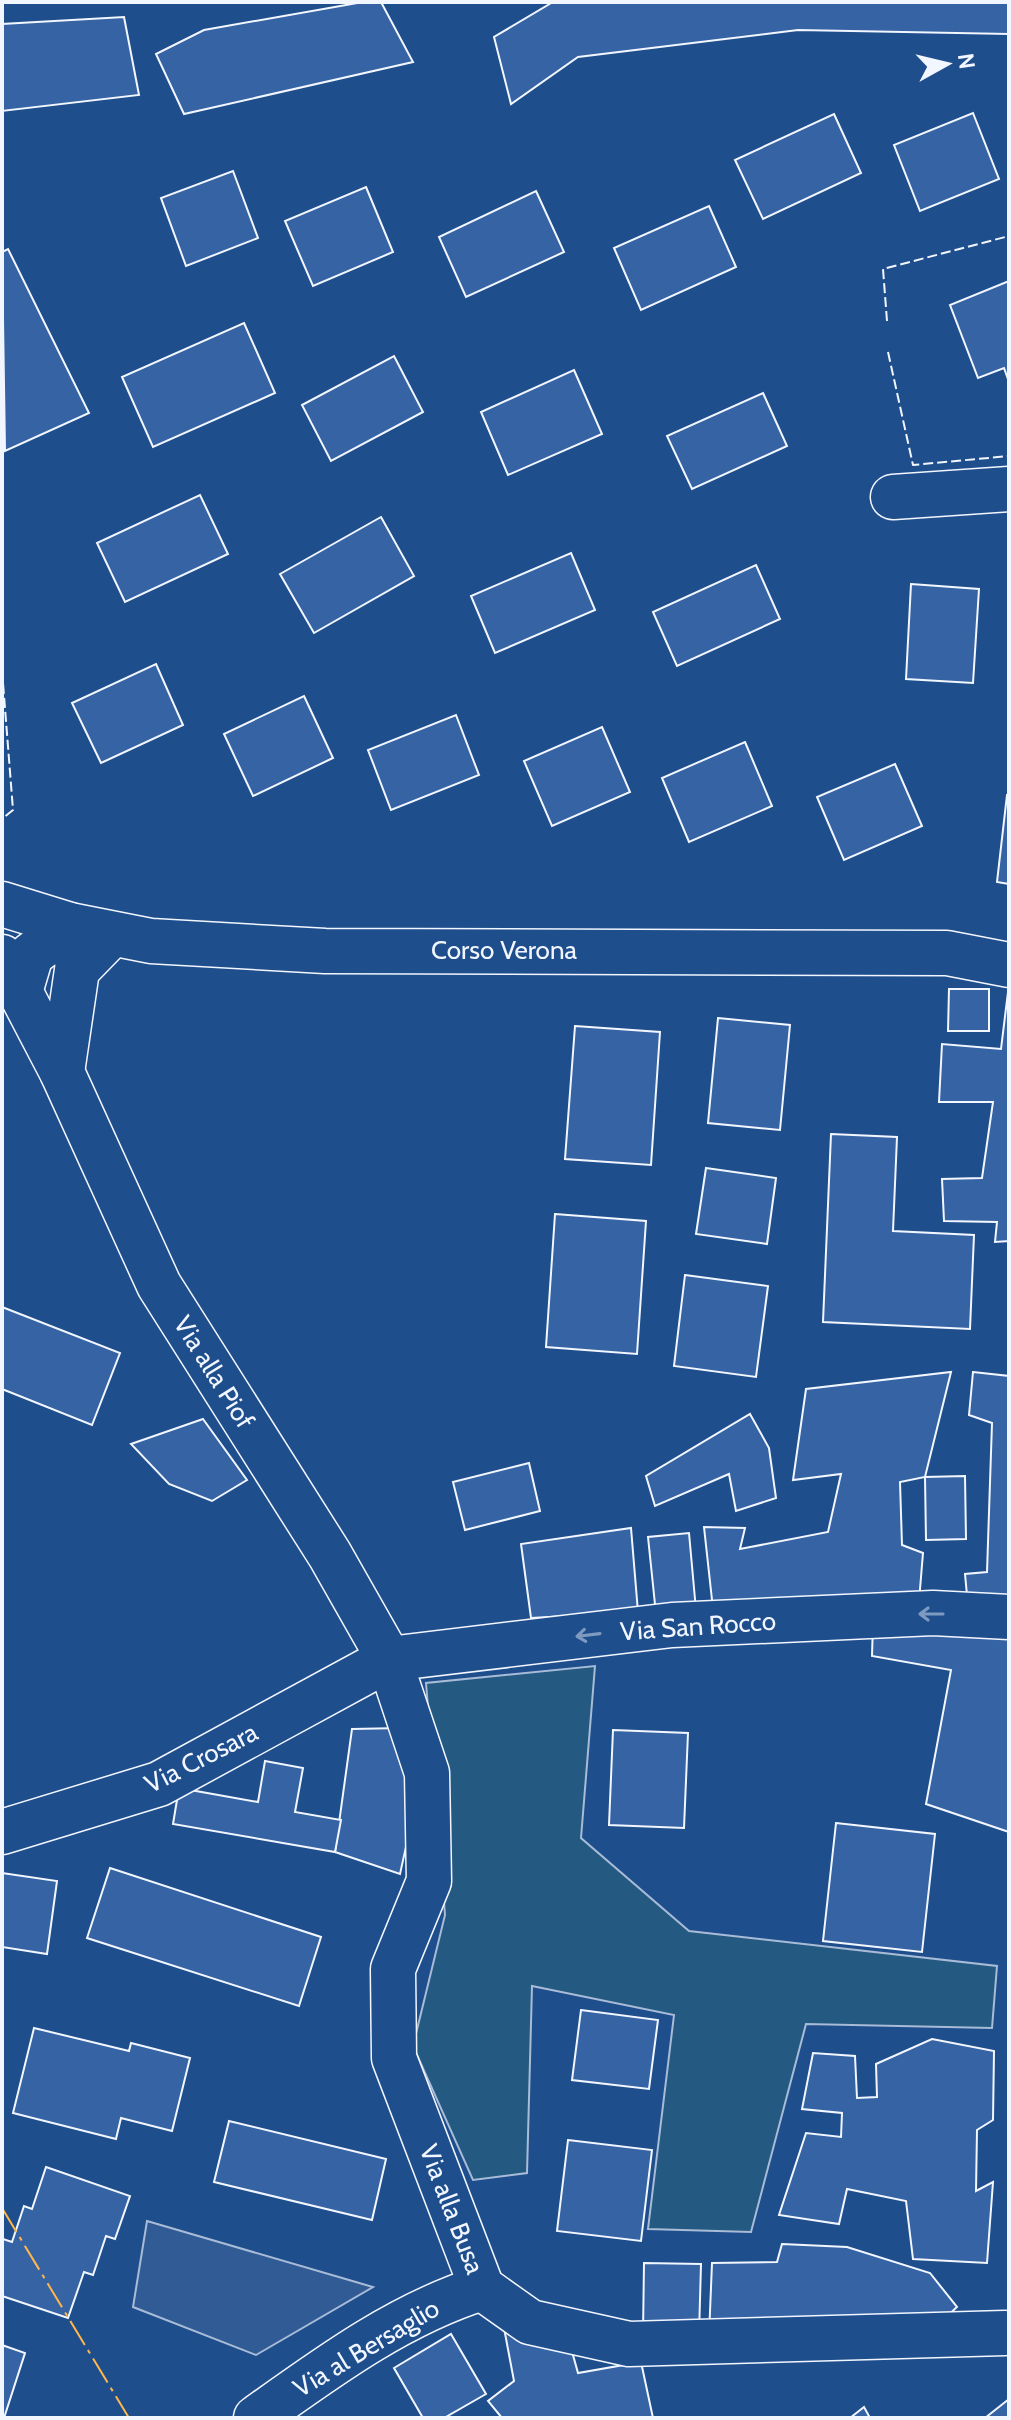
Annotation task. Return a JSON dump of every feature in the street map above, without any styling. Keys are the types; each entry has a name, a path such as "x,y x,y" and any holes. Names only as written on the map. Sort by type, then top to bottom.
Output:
{"street":[{"path":"893,497 1009,489"},
{"name":"Corso Verona","path":"2,904 90,930 151,941 325,951 947,953 1009,965"},
{"path":"62,1072 77,970 90,930"},
{"name":"Via alla Piof","path":"90,930 31,955 11,974 62,1072 159,1285 330,1555 389,1659"},
{"name":"Via San Rocco","path":"389,1659 672,1625 933,1613 1009,1617"},
{"name":"Via Crosara","path":"2,1832 159,1784 389,1659"},
{"name":"Via alla Busa","path":"389,1659 427,1773 429,1881 393,1969 394,2058 482,2288 530,2322 629,2344 1008,2322"},
{"name":"Via al Bersaglio","path":"256,2418 317,2375 436,2302 482,2288"}],"shaded area":[{"path":"595,1666 581,1838 689,1931 997,1966 992,2028 806,2024 751,2232 648,2229 674,2015 532,1986 527,2173 473,2180 413,2046 445,1915 426,1683"},
{"path":"147,2221 373,2287 256,2355 133,2307"}],"building":[{"path":"363,2 381,2 413,62 184,114 156,54 204,30"},
{"path":"553,2 1009,2 1009,34 798,30 578,57 511,104 494,37"},
{"path":"124,17 139,95 2,111 2,24"},
{"path":"973,113 999,179 920,211 894,145"},
{"path":"834,114 861,173 763,219 735,160"},
{"path":"233,171 258,238 186,266 161,198"},
{"path":"366,187 393,252 313,286 285,221"},
{"path":"536,191 564,252 466,297 439,237"},
{"path":"709,206 736,267 641,310 614,248"},
{"path":"8,249 89,413 5,451 2,252"},
{"path":"1009,281 1009,382 1004,368 978,378 950,305"},
{"path":"244,323 275,393 153,447 122,377"},
{"path":"394,356 423,412 331,461 302,405"},
{"path":"574,370 602,434 508,475 481,412"},
{"path":"763,393 787,446 692,489 667,436"},
{"path":"200,495 228,554 125,602 97,543"},
{"path":"381,517 414,576 314,633 280,574"},
{"path":"571,553 595,610 495,653 471,596"},
{"path":"756,565 780,619 677,666 653,612"},
{"path":"911,584 979,589 973,683 906,679"},
{"path":"156,664 183,725 101,763 72,703"},
{"path":"304,696 333,758 253,796 224,734"},
{"path":"456,715 479,775 391,810 368,750"},
{"path":"602,727 630,792 552,826 524,761"},
{"path":"745,742 772,806 689,842 662,778"},
{"path":"895,764 922,826 844,860 817,797"},
{"path":"1009,795 1009,884 997,882"},
{"path":"949,989 989,989 989,1031 948,1031"},
{"path":"1008,992 1009,1241 995,1242 997,1222 944,1221 942,1179 982,1178 993,1102 939,1102 942,1044 1001,1049"},
{"path":"718,1018 790,1025 780,1130 708,1123"},
{"path":"575,1026 660,1032 651,1165 565,1159"},
{"path":"831,1134 897,1137 893,1231 974,1235 970,1329 823,1322"},
{"path":"706,1168 776,1178 767,1244 696,1234"},
{"path":"555,1214 646,1221 637,1354 546,1347"},
{"path":"685,1275 768,1286 756,1377 674,1366"},
{"path":"2,1307 120,1353 92,1425 2,1389"},
{"path":"951,1372 925,1477 900,1482 902,1545 923,1553 919,1601 713,1609 704,1527 745,1528 740,1549 828,1532 841,1474 793,1480 806,1389"},
{"path":"973,1372 1009,1376 1009,1608 968,1606 965,1574 987,1572 992,1423 969,1415"},
{"path":"750,1414 769,1448 776,1498 736,1511 729,1474 655,1506 646,1476"},
{"path":"203,1419 247,1480 212,1501 169,1484 131,1444"},
{"path":"529,1463 540,1511 465,1530 453,1482"},
{"path":"965,1476 966,1539 926,1540 925,1477"},
{"path":"631,1528 638,1612 531,1618 521,1544"},
{"path":"689,1533 696,1610 656,1614 648,1537"},
{"path":"873,1622 1009,1629 1009,1832 926,1804 951,1670 872,1656"},
{"path":"402,1728 413,1815 400,1874 335,1852 352,1729"},
{"path":"613,1730 688,1733 684,1828 609,1825"},
{"path":"265,1761 303,1768 295,1812 341,1820 335,1852 173,1824 179,1788 258,1802"},
{"path":"836,1823 935,1834 922,1952 823,1941"},
{"path":"110,1868 321,1937 299,2006 87,1938"},
{"path":"2,1873 57,1881 47,1954 2,1947"},
{"path":"581,2010 658,2020 649,2089 572,2080"},
{"path":"34,2028 129,2051 131,2043 190,2058 172,2131 121,2118 116,2139 13,2113"},
{"path":"932,2039 994,2051 993,2120 977,2130 976,2191 993,2182 987,2263 913,2259 906,2201 847,2189 839,2224 779,2215 806,2133 841,2137 842,2113 802,2109 813,2053 855,2056 857,2098 877,2097 876,2064"},
{"path":"229,2121 386,2159 372,2220 214,2182"},
{"path":"568,2140 652,2150 641,2241 557,2231"},
{"path":"46,2167 130,2196 115,2239 106,2236 93,2275 84,2272 68,2318 2,2296 3,2239 12,2242 24,2206 32,2209"},
{"path":"782,2244 847,2247 930,2273 957,2307 930,2332 709,2336 712,2263 777,2262"},
{"path":"644,2263 701,2264 699,2335 643,2334"},
{"path":"504,2328 568,2337 578,2373 641,2362 653,2418 502,2418 488,2401 514,2381"},
{"path":"451,2334 486,2394 444,2418 423,2418 394,2368"},
{"path":"2,2345 25,2353 4,2418 2,2418"},
{"path":"1009,2399 1009,2418 985,2418"},
{"path":"864,2407 870,2418 850,2418"}],"fence":[{"path":"887,321 883,269 1009,236"},
{"path":"888,352 913,465 1009,456"},
{"path":"2,670 13,810 2,819"}],"power":[{"path":"2,2208 129,2418"}]}
